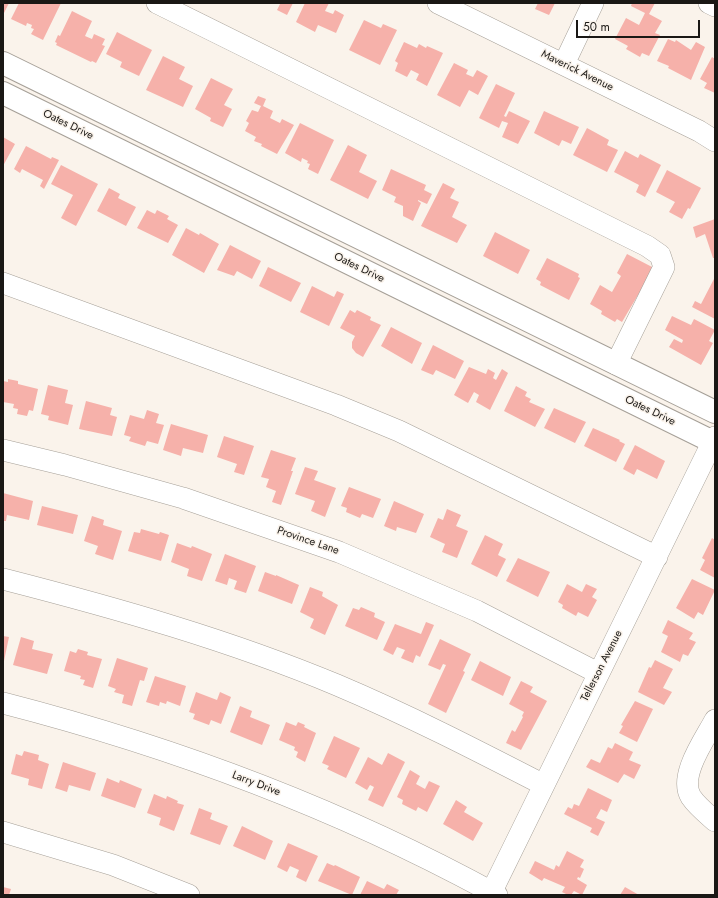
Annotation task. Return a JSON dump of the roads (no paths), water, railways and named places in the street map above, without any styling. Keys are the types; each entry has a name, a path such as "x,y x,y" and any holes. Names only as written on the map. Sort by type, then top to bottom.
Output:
{"main road":[{"path":"3,63 715,412"},
{"name":"Oates Drive","path":"3,93 714,441"}],"street":[{"path":"157,3 647,246 660,255 664,267 616,364"},
{"name":"Maverick Avenue","path":"438,3 699,131 715,141"},
{"path":"564,64 594,3"},
{"path":"709,3 715,6"},
{"path":"3,283 336,405 392,428 657,557"},
{"name":"Tellerson Avenue","path":"493,894 598,673 714,441"},
{"name":"Province Lane","path":"3,450 65,465 183,498 339,552 478,611 598,673"},
{"path":"3,578 120,610 260,656 337,685 466,744 544,785"},
{"name":"Larry Drive","path":"3,703 64,718 187,758 297,800 417,854 493,894"},
{"path":"715,720 688,773 686,784 691,796 715,822"},
{"path":"3,832 113,865 189,895"}]}
